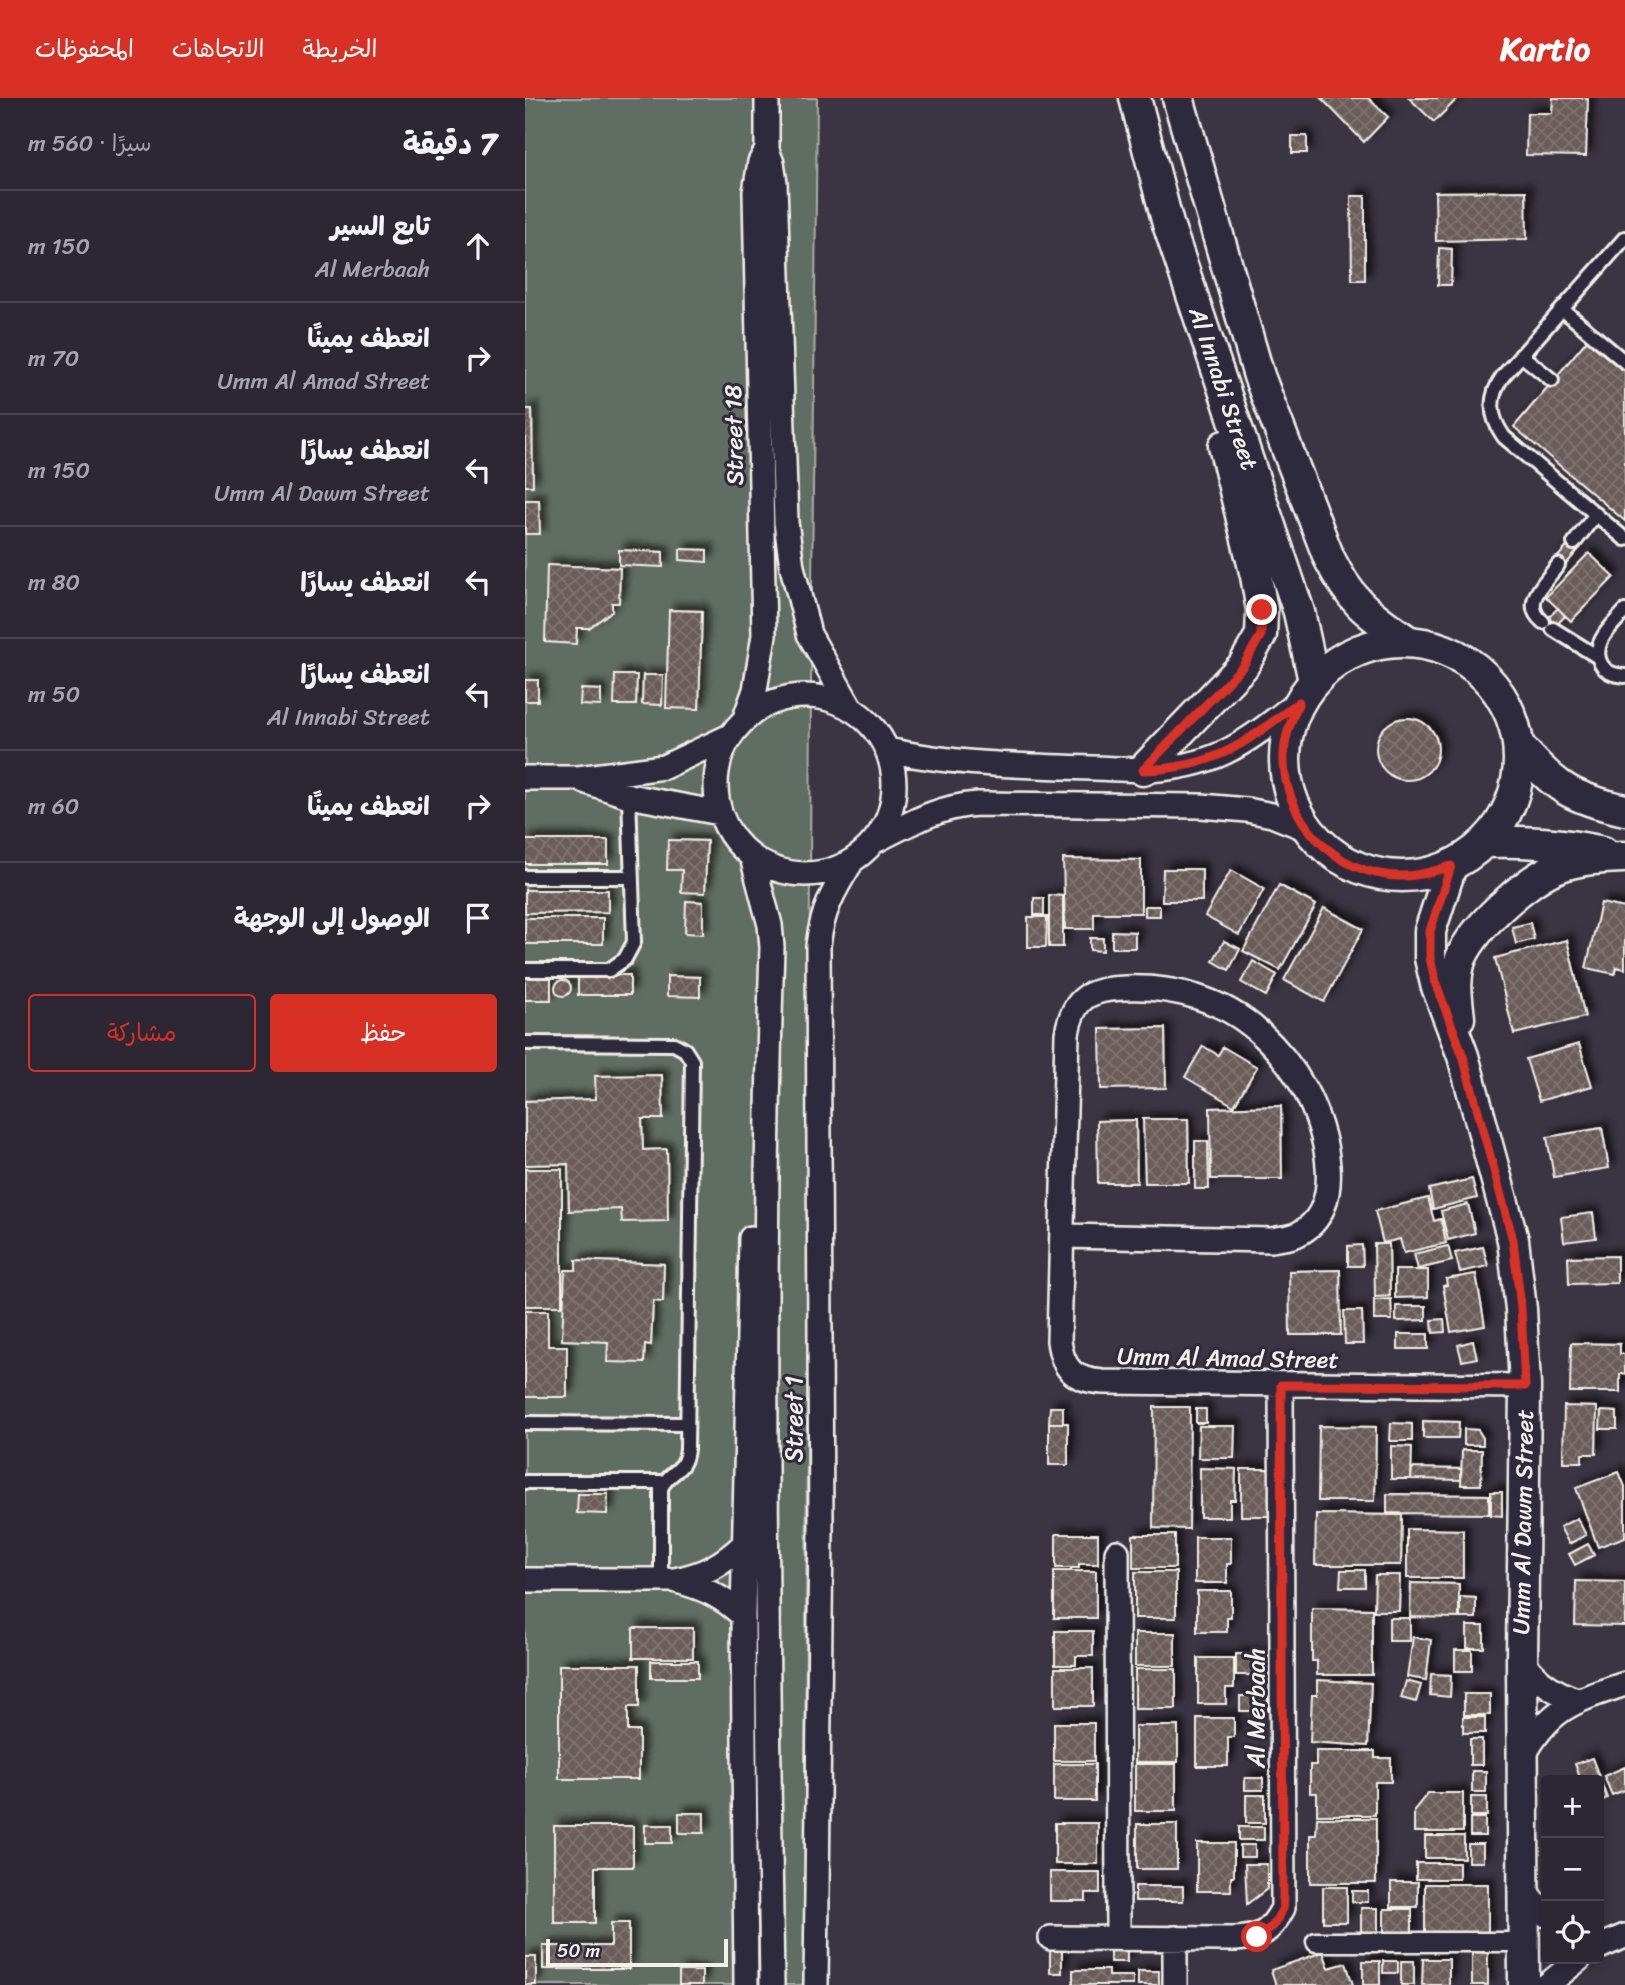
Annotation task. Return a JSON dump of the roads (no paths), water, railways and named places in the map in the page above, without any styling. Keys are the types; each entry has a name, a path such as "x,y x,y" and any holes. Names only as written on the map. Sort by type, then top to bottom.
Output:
{"street":[{"name":"Street 18","path":"767,98 767,150 775,183 784,482 792,567 809,634 850,707"},
{"name":"Al Innabi Street","path":"1135,98 1168,224 1299,611 1306,692"},
{"name":"Al Innabi Street","path":"1178,98 1259,376 1329,558 1343,586 1358,604 1409,642"},
{"name":"Street 18","path":"745,718 755,690 764,635 755,192 760,162 767,150"},
{"path":"1143,770 1234,676 1261,635 1262,610 1248,539 1224,447 1218,376"},
{"path":"888,750 919,757 972,762 1143,770 1198,764 1248,741 1306,692 1334,663 1357,650 1383,643 1409,642 1437,647 1462,658 1484,674 1501,695 1513,719 1519,746 1518,781 1507,814 1486,842 1469,856 1451,866 1426,874 1399,876 1373,873 1347,863 1325,848 1307,829 1294,806 1286,780 1286,740 1289,727 1306,692"},
{"path":"875,842 887,821 894,798 894,774 888,750 873,726 850,707 824,697 796,696 769,703 745,718 728,737 716,774 716,794 727,830 752,857 775,869 801,874 827,872 852,861 875,842 912,821 963,805 1201,806 1272,815 1307,829"},
{"path":"525,778 578,778 664,767 728,737"},
{"path":"1519,746 1560,788 1579,798 1625,810"},
{"path":"578,778 629,796 720,813"},
{"path":"1486,842 1566,844 1624,857"},
{"name":"Street 1","path":"752,857 770,925 772,947 766,1157 765,1496 772,1985"},
{"path":"1463,1056 1456,989 1464,949 1472,937 1489,919 1548,872 1575,862 1624,857"},
{"name":"Street 1","path":"816,1985 821,1529 818,946 823,914 832,892 852,861"},
{"name":"Umm Al Dawm Street","path":"1451,866 1430,931 1430,958 1436,984 1463,1056 1513,1240 1521,1308 1525,1386 1522,1660 1524,1985"},
{"name":"Umm Al Amad Street","path":"1062,1236 1272,1240 1298,1235 1318,1219 1329,1196 1328,1170 1322,1134 1305,1091 1285,1058 1257,1030 1225,1008 1188,994 1150,987 1093,991 1079,1002 1070,1017 1067,1034 1059,1341 1062,1357 1071,1372 1086,1381 1103,1382 1525,1386"},
{"name":"Street 1","path":"746,1985 743,1616 751,1215 766,1157"},
{"name":"Al Merbaah","path":"1051,1938 1257,1937 1273,1926 1283,1908 1281,1385"},
{"path":"525,1580 668,1580 691,1577 721,1564 745,1543"},
{"path":"1117,1552 1118,1938"},
{"path":"668,1580 712,1592 743,1616"},
{"path":"1522,1660 1529,1671 1549,1688 1577,1700"},
{"path":"1522,1759 1544,1724 1577,1700 1625,1684"},
{"path":"1523,1884 1541,1910"},
{"path":"818,1936 831,1985"},
{"path":"1175,1938 1175,1985"},
{"path":"1316,1942 1523,1942"},
{"path":"1547,1985 1573,1964"}],"lane":[{"path":"1625,238 1521,355 1496,387 1491,400 1496,426 1504,437 1625,539"},
{"path":"1562,309 1625,362"},
{"path":"1521,355 1552,380"},
{"path":"1574,543 1596,514"},
{"path":"1558,565 1533,598 1532,607 1535,614 1548,626 1598,657"},
{"path":"1625,611 1598,646 1598,657 1603,668 1613,674 1625,676"},
{"path":"525,971 609,970 625,959 634,942 629,796"},
{"path":"525,877 631,877"},
{"path":"525,1043 674,1044 685,1050 692,1061 687,1450 684,1466 664,1482 661,1494 668,1580"},
{"path":"525,1423 686,1424"},
{"path":"525,1482 664,1482"}]}
